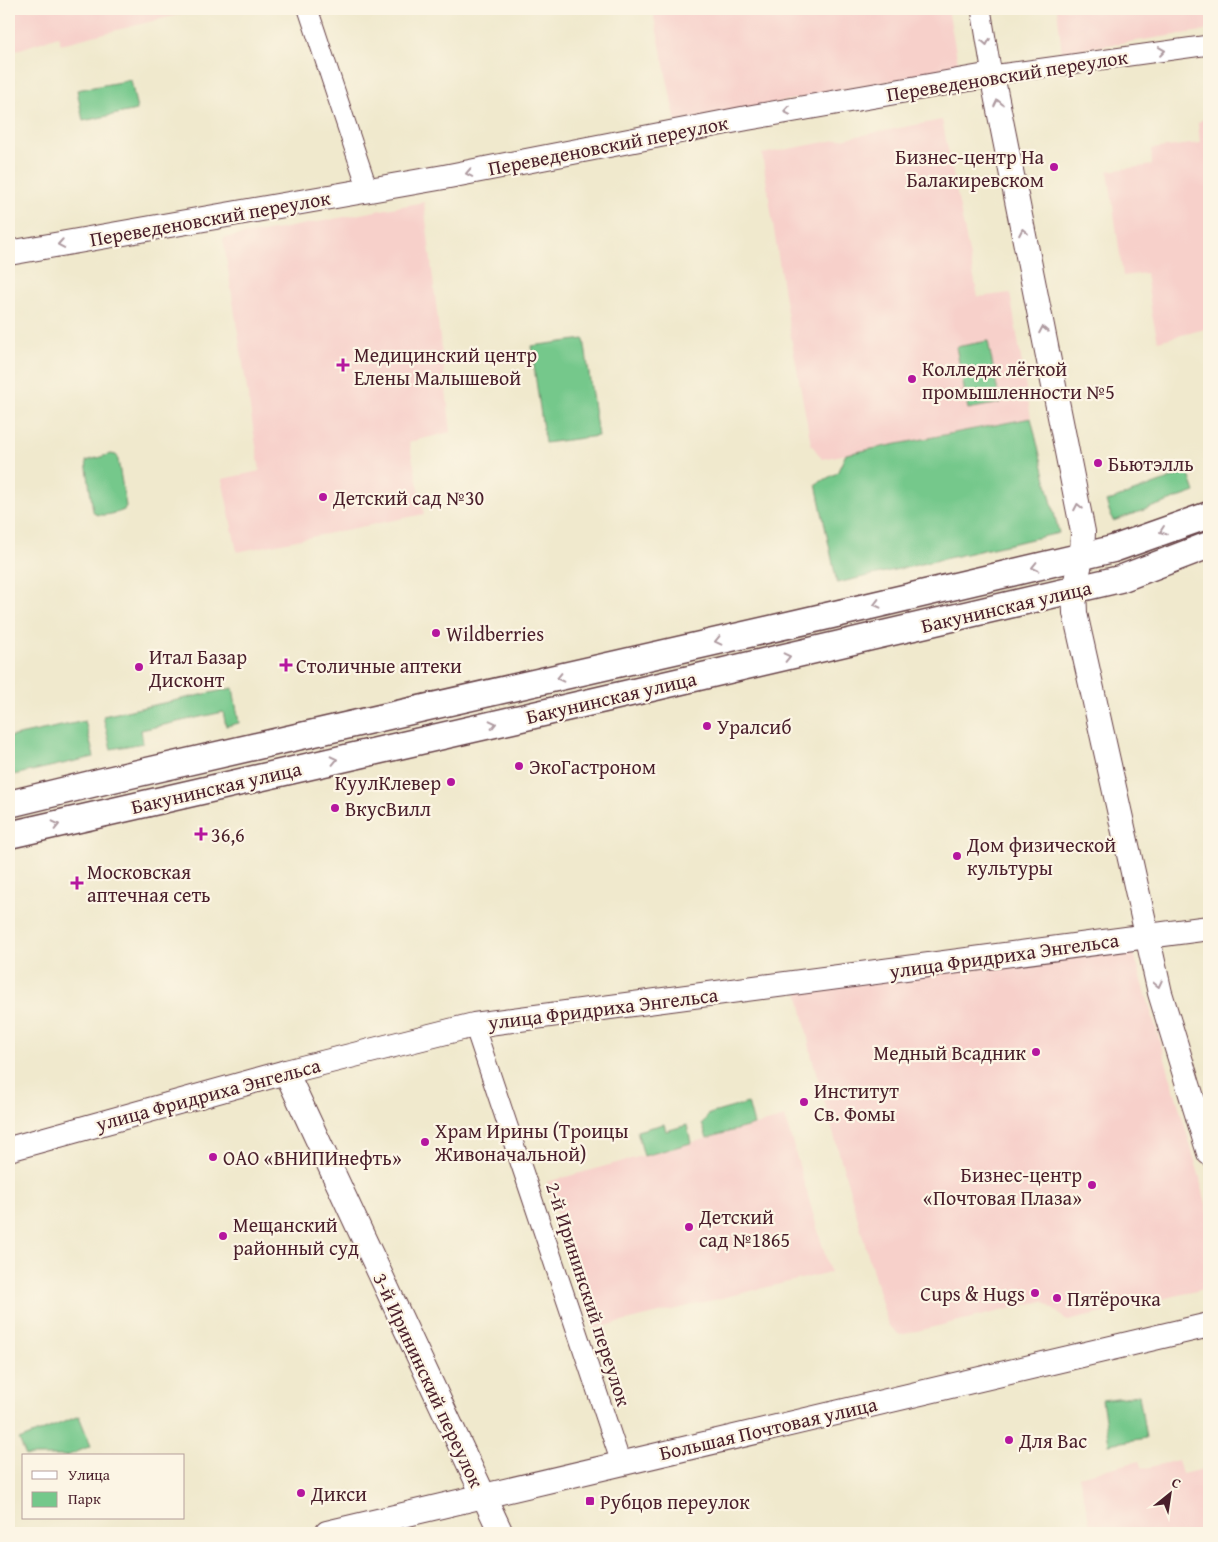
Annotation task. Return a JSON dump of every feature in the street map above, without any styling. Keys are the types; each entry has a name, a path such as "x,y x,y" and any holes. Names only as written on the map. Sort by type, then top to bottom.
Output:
{"main road":[{"name":"Бакунинская улица","path":"9,804 823,617 1113,548 1209,515"},
{"name":"Бакунинская улица","path":"9,835 1120,579 1209,545"}],"street":[{"path":"308,9 368,190"},
{"path":"981,9 992,75 1083,532 1082,555 1074,589 1075,613 1160,993 1209,1153"},
{"name":"Переведеновский переулок","path":"9,253 517,164 747,118 992,75 1209,45"},
{"name":"улица Фридриха Энгельса","path":"9,1149 286,1072 474,1025 1209,928"},
{"name":"2-й Ирининский переулок","path":"474,1025 621,1463"},
{"name":"3-й Ирининский переулок","path":"286,1072 483,1496"},
{"name":"Большая Почтовая улица","path":"327,1533 1209,1325"},
{"path":"483,1496 501,1533"}],"shaded area":[{"path":"9,9 201,9 61,44 58,36 9,53"},
{"path":"656,9 948,9 959,68 676,122 654,17"},
{"path":"1057,9 1209,9 1209,30 1062,52"},
{"path":"1209,114 1209,328 1158,341 1146,273 1123,276 1108,171 1152,165 1151,149 1200,143 1198,123"},
{"path":"942,120 978,297 1010,293 1031,418 822,459 811,444 790,332 762,154"},
{"name":"Медицинский центр Елены Малышевой","path":"424,202 451,432 409,442 424,514 237,552 222,479 260,471 223,238"},
{"path":"1133,950 1200,1178 1209,1217 1209,1288 1068,1321 1043,1301 900,1335 888,1325 812,1058 798,990"},
{"name":"Детский сад №1865","path":"785,1117 830,1272 593,1329 547,1182"},
{"path":"1178,1460 1182,1474 1209,1468 1209,1533 1092,1533 1079,1476 1139,1461 1142,1469"}],"green space":[{"path":"131,80 137,110 83,121 77,90"},
{"path":"584,339 598,436 545,443 531,346"},
{"path":"988,341 1000,403 968,409 956,347"},
{"path":"1031,418 1059,533 837,583 816,484 837,473 846,454"},
{"path":"111,454 116,455 118,460 126,506 124,510 114,513 95,514 86,461"},
{"path":"1188,472 1195,492 1113,521 1106,502"},
{"path":"233,688 239,723 226,726 223,712 141,730 143,743 111,749 103,716"},
{"path":"85,721 94,757 9,776 9,737"},
{"path":"748,1103 754,1125 707,1138 702,1124 709,1114"},
{"path":"664,1124 666,1131 687,1125 691,1143 644,1156 637,1131"},
{"path":"1139,1395 1146,1438 1109,1444 1102,1400"},
{"path":"79,1416 91,1446 72,1454 25,1454 19,1440"}],"place":[{"name":"Бизнес-центр На Балакиревском","path":"1054,167"},
{"name":"Медицинский центр Елены Малышевой","path":"343,365"},
{"name":"Колледж лёгкой промышленности №5","path":"912,379"},
{"name":"Бьютэлль","path":"1098,463"},
{"name":"Детский сад №30","path":"323,497"},
{"name":"Wildberries","path":"436,633"},
{"name":"Столичные аптеки","path":"286,665"},
{"name":"Итал Базар Дисконт","path":"139,667"},
{"name":"Уралсиб","path":"707,726"},
{"name":"ЭкоГастроном","path":"519,766"},
{"name":"КуулКлевер","path":"451,782"},
{"name":"ВкусВилл","path":"335,808"},
{"name":"36,6","path":"201,834"},
{"name":"Дом физической культуры","path":"957,856"},
{"name":"Московская аптечная сеть","path":"77,883"},
{"name":"Медный Всадник","path":"1036,1052"},
{"name":"Институт Св. Фомы","path":"804,1102"},
{"name":"Храм Ирины (Троицы Живоначальной)","path":"425,1142"},
{"name":"ОАО «ВНИПИнефть»","path":"213,1157"},
{"name":"Бизнес-центр «Почтовая Плаза»","path":"1092,1185"},
{"name":"Детский сад №1865","path":"689,1227"},
{"name":"Мещанский районный суд","path":"223,1236"},
{"name":"Cups & Hugs","path":"1035,1293"},
{"name":"Пятёрочка","path":"1057,1298"},
{"name":"Для Вас","path":"1009,1440"},
{"name":"Дикси","path":"301,1493"},
{"name":"Рубцов переулок","path":"590,1501"}]}
